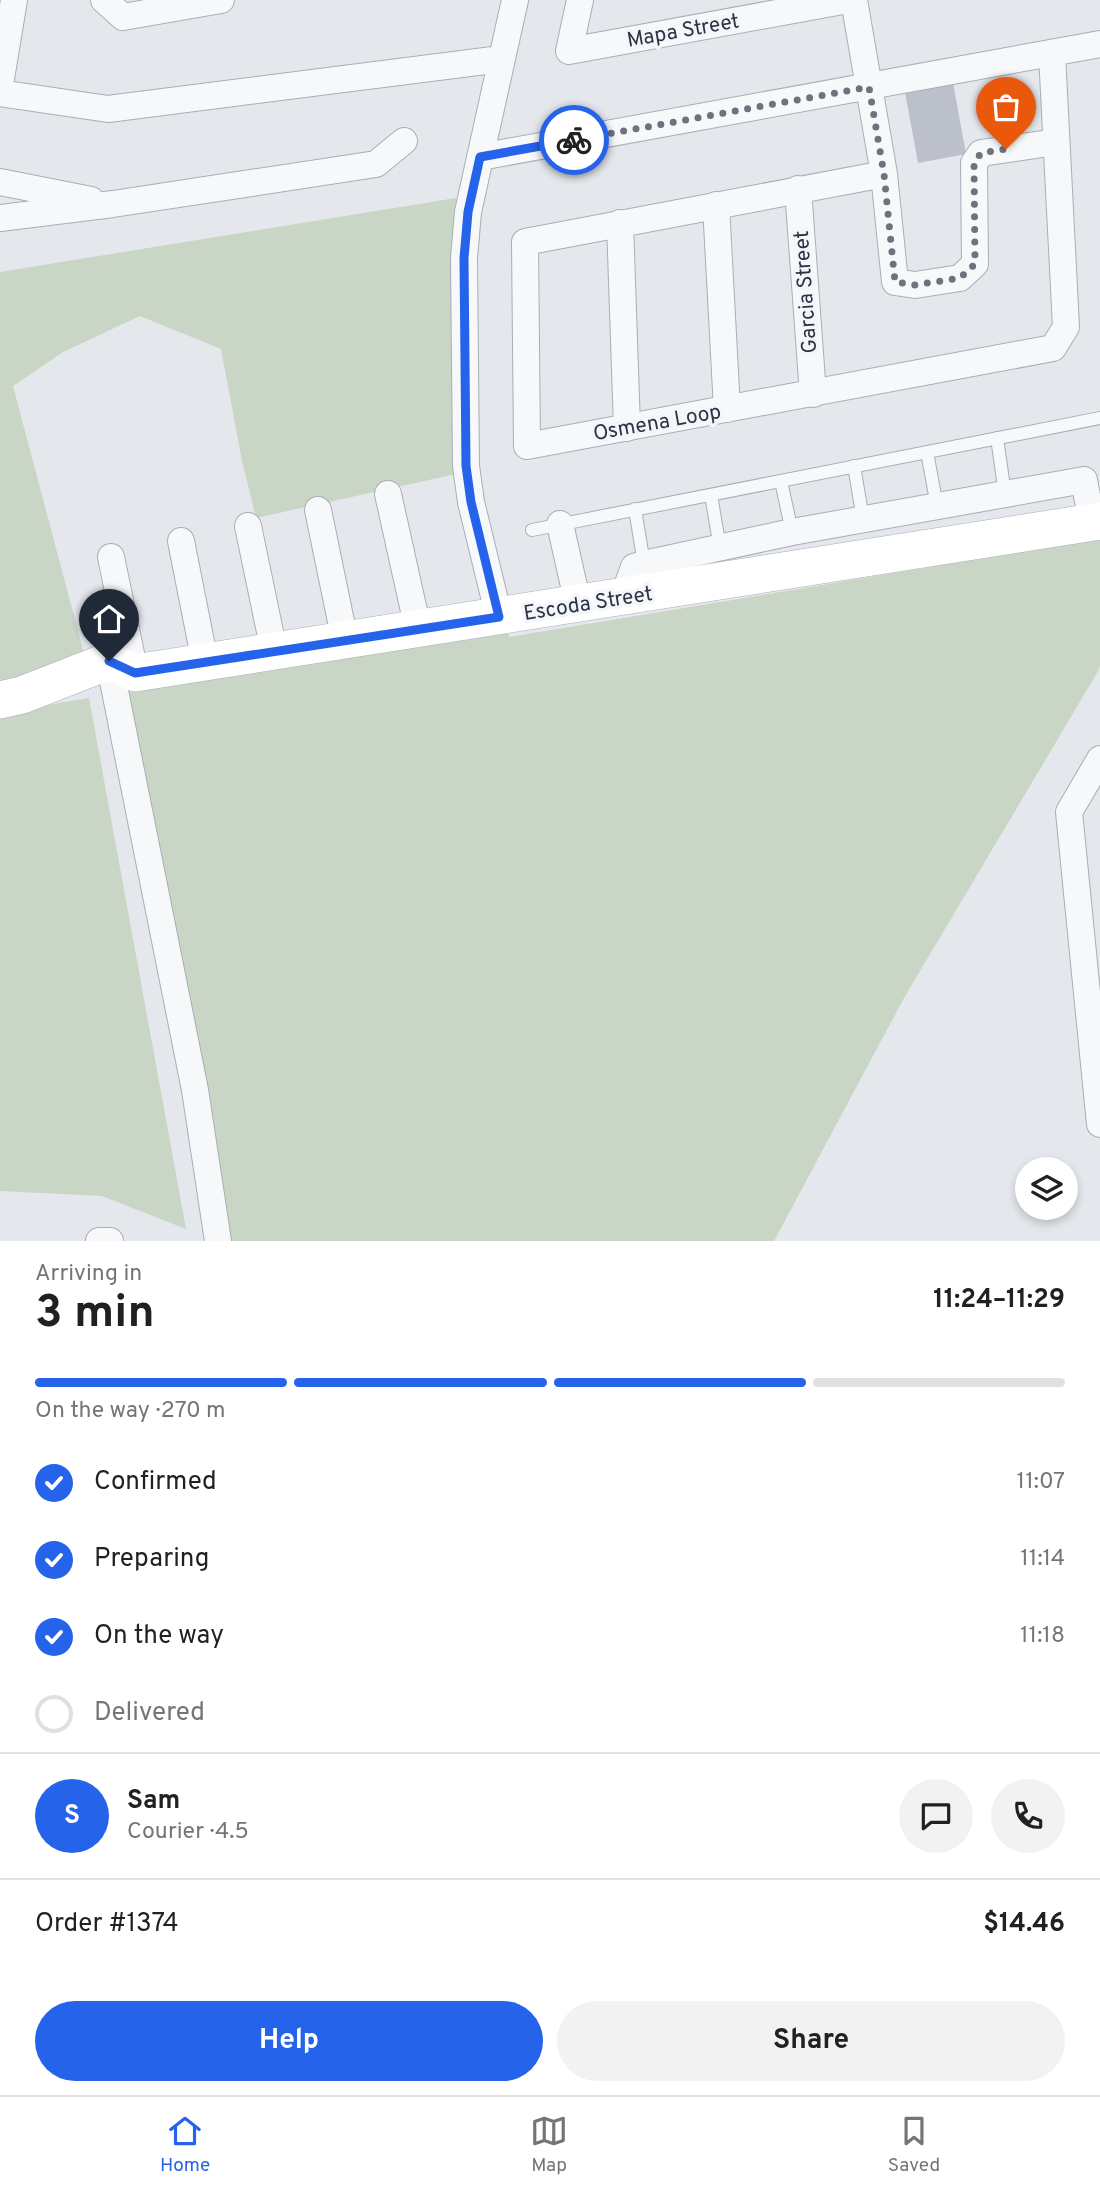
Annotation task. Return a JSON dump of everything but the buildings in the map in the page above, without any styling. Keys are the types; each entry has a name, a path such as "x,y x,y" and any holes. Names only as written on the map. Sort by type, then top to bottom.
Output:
{"street":[{"path":"0,85 14,0"},
{"path":"104,0 123,16 190,3 222,0"},
{"path":"499,617 471,502 466,466 464,258 468,212 515,0"},
{"name":"Mapa Street","path":"580,0 569,51 848,0"},
{"path":"854,0 884,174 895,282 915,285 960,278 975,264 974,163 981,153 1056,142"},
{"path":"480,157 1100,44"},
{"name":"Osmena Loop","path":"884,174 525,242 527,446 1054,348 1066,327 1052,54"},
{"path":"0,93 108,109 501,59"},
{"path":"0,218 113,204 376,164 404,141"},
{"path":"0,181 113,204"},
{"name":"Garcia Street","path":"798,189 813,394"},
{"path":"716,205 727,409"},
{"path":"620,223 627,428"},
{"path":"623,597 634,567 644,564 793,532 1084,480 1096,522"},
{"path":"388,494 418,629"},
{"path":"318,510 345,641"},
{"name":"Escoda Street","path":"0,700 122,667 205,662 1096,522"},
{"path":"560,524 578,604"},
{"path":"248,526 274,651"},
{"path":"181,541 205,662"},
{"path":"111,557 122,667 195,1090 218,1241"},
{"path":"1100,759 1069,813 1100,1124"},
{"path":"99,1241 110,1241"}],"lane":[{"path":"532,530 1100,418"},
{"path":"997,438 1005,494"},
{"path":"927,452 937,506"},
{"path":"854,466 863,519"},
{"path":"781,481 793,532"},
{"path":"710,495 720,548"},
{"path":"635,509 644,564"}],"green space":[{"path":"456,198 452,459 456,474 256,518 242,461 221,349 140,316 63,352 13,386 87,665 0,685 0,272"},
{"path":"1100,539 1100,666 1097,673 904,998 774,1241 227,1241 111,690 507,631 509,637"},
{"path":"89,698 186,1229 102,1196 0,1191 0,713"}],"way so far":[{"path":"574,140 869,87 884,174 895,282 915,285 960,278 975,264 974,163 981,153 1006,149"}],"route":[{"path":"109,661 135,673 499,617 471,502 466,466 464,258 468,212 480,157 574,140"}]}
